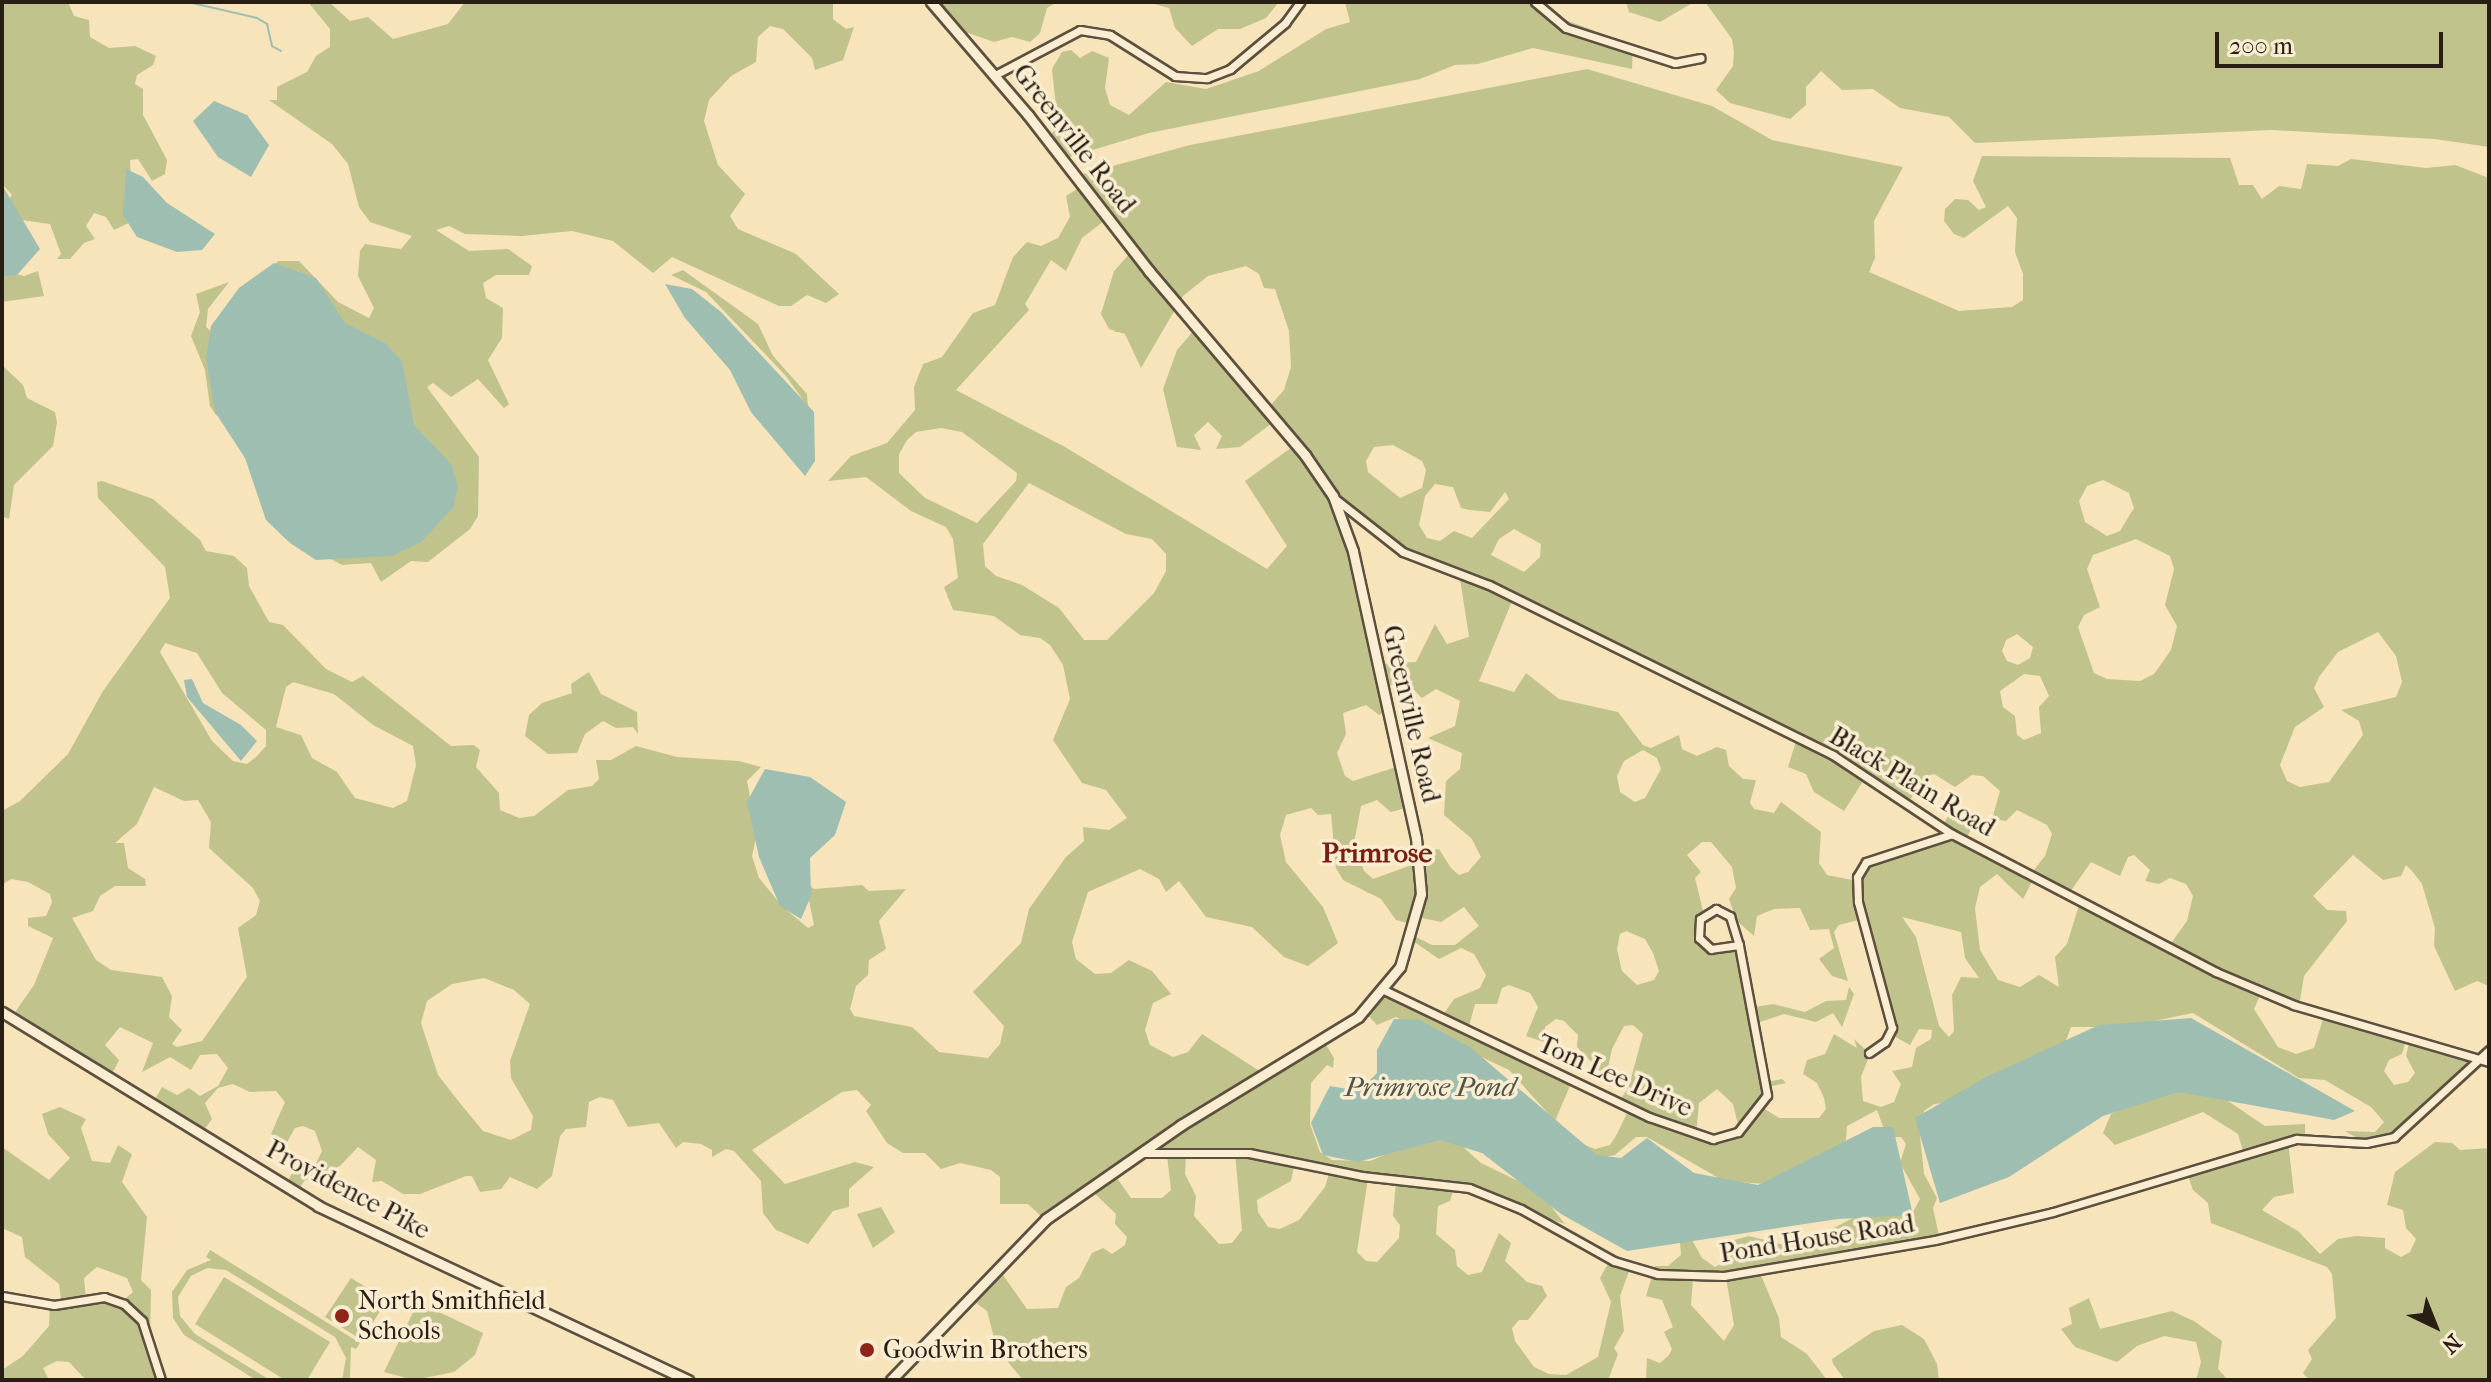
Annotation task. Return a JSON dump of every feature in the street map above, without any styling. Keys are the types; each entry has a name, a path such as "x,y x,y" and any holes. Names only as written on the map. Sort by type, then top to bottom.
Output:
{"main road":[{"name":"Greenville Road","path":"891,1380 1046,1219 1139,1153 1335,1035 1384,990 1412,939 1421,869 1353,551 1333,496 1305,455 1149,271 995,75 931,2"},
{"name":"Providence Pike","path":"2,1012 318,1206 688,1380"}],"street":[{"path":"995,75 1080,30 1110,35 1175,76 1207,78 1236,64 1285,23 1300,2"},
{"path":"1535,2 1566,28 1675,63 1701,58"},
{"name":"Black Plain Road","path":"1333,496 1403,552 1489,585 1820,748 1952,834 2243,985 2489,1062"},
{"path":"1869,1053 1885,1042 1892,1028 1858,902 1857,877 1866,862 1952,834"},
{"name":"Tom Lee Drive","path":"1384,990 1649,1117 1713,1139 1738,1132 1767,1095 1739,945 1730,916 1716,909 1697,923 1699,938 1707,948 1739,945"},
{"name":"Pond House Road","path":"1139,1153 1249,1153 1362,1176 1469,1188 1521,1209 1614,1261 1658,1274 1724,1276 1935,1240 2053,1212 2297,1139 2366,1143 2394,1137 2477,1057 2489,1050"},
{"path":"2,1296 54,1305 104,1297 124,1304 142,1321 161,1380"}],"green space":[{"path":"2,2 68,2 74,16 89,20 90,37 109,48 135,46 156,56 153,65 137,75 135,84 143,89 143,115 167,160 165,174 152,181 138,159 130,160 133,221 114,230 106,217 94,213 86,226 95,239 84,243 70,259 57,259 61,254 50,224 7,218 2,209 12,195 2,184"},
{"path":"308,2 329,2 350,21 368,17 393,39 448,24 465,2 833,2 833,19 846,29 854,27 843,60 815,70 812,58 783,29 770,26 758,37 756,62 731,76 709,100 704,121 718,165 745,194 730,216 738,229 796,254 839,294 826,303 807,295 791,306 779,306 672,257 653,273 613,241 572,231 522,236 465,234 449,226 436,230 469,251 508,249 532,266 529,275 496,275 483,283 486,298 503,308 502,338 488,360 509,404 504,408 478,379 451,397 433,383 427,387 479,457 478,516 470,529 428,562 411,561 381,582 371,563 342,565 296,540 238,422 216,415 210,406 205,370 191,336 200,312 196,294 229,282 208,309 206,327 213,333 278,261 299,261 338,302 369,318 374,308 358,276 360,251 365,244 401,249 412,236 370,222 359,207 348,164 332,144 269,100 277,100 277,87 307,72 316,56 330,47 330,29"},
{"path":"937,2 1057,2 1047,8 1040,33 1030,42 1012,37 994,42 954,28"},
{"path":"1147,2 1279,2 1266,18 1240,29 1218,29 1192,46 1175,28 1169,8"},
{"path":"1345,2 1544,2 1560,18 1633,45 1632,69 1533,48 1478,64 1455,65 1420,79 1149,133 1063,159 1047,139 1058,126 1052,69 1062,52 1071,50 1080,58 1092,51 1109,58 1105,88 1110,105 1129,115 1166,82 1206,89 1259,71 1326,29 1350,22"},
{"path":"1626,2 1694,2 1660,22 1629,12"},
{"path":"1705,2 2489,2 2489,147 2435,139 2272,130 1975,143 1949,117 1900,108 1873,89 1842,90 1821,71 1806,87 1806,105 1790,119 1730,103 1716,90 1733,66 1734,52 1732,39"},
{"path":"1587,69 1712,106 1772,140 1903,167 1874,221 1875,258 1869,272 1959,311 2012,307 2023,300 2023,274 2015,252 2017,218 2008,206 1964,238 1954,234 1944,221 1945,209 1955,199 1968,200 1979,210 1986,207 1973,181 1982,156 2230,158 2239,185 2253,185 2262,199 2279,186 2301,189 2307,164 2338,166 2351,159 2426,168 2455,165 2489,178 2489,986 2477,981 2455,991 2434,946 2435,928 2422,884 2406,865 2401,876 2383,880 2353,855 2313,896 2327,910 2346,911 2347,921 2304,976 2299,1006 2261,993 2254,1009 2278,1047 2296,1054 2314,1048 2324,1016 2407,1037 2402,1054 2389,1060 2384,1071 2394,1085 2408,1082 2415,1073 2406,1056 2410,1039 2476,1058 2417,1122 2396,1137 2366,1143 2345,1131 2375,1132 2384,1122 2371,1107 2325,1080 2299,1078 2193,1013 2125,1027 2071,1027 2063,1049 1990,1099 1934,1104 1924,1111 1920,1136 1924,1174 1937,1198 1933,1208 1939,1236 1760,1273 1779,1318 1781,1337 1807,1354 1827,1380 1646,1380 1647,1358 1660,1363 1669,1355 1672,1349 1664,1332 1673,1327 1662,1300 1646,1296 1655,1266 1668,1266 1681,1255 1680,1242 1691,1238 1702,1258 1715,1267 1724,1262 1727,1242 1749,1236 1784,1245 1817,1237 1862,1213 1913,1212 1920,1199 1900,1163 1906,1144 1901,1137 1887,1137 1877,1110 1847,1126 1846,1140 1826,1158 1767,1184 1724,1181 1647,1137 1636,1137 1615,1155 1599,1158 1568,1138 1595,1149 1610,1145 1629,1109 1619,1102 1629,1086 1643,1034 1633,1025 1624,1026 1612,1049 1606,1077 1577,1047 1578,1035 1564,1021 1556,1019 1545,1027 1544,1042 1526,1036 1538,1007 1530,993 1509,985 1502,988 1497,1004 1475,1004 1468,1030 1572,1081 1555,1121 1509,1070 1396,1017 1377,1025 1365,1012 1385,991 1441,1018 1454,999 1480,988 1486,975 1474,954 1461,948 1439,959 1413,941 1414,936 1432,945 1455,945 1479,926 1464,907 1441,922 1418,917 1415,925 1396,920 1381,899 1343,880 1336,868 1331,814 1318,815 1311,808 1286,815 1280,835 1286,862 1323,907 1338,943 1308,966 1284,957 1252,927 1206,917 1179,881 1166,892 1159,879 1140,869 1088,892 1072,942 1076,959 1095,974 1111,973 1129,960 1152,971 1171,994 1153,1003 1145,1030 1150,1045 1173,1057 1188,1052 1202,1034 1269,1077 1325,1043 1334,1058 1333,1068 1327,1065 1311,1083 1310,1124 1320,1152 1332,1160 1370,1161 1407,1145 1452,1137 1481,1163 1539,1191 1565,1224 1454,1188 1450,1201 1438,1206 1436,1234 1455,1250 1457,1266 1468,1275 1482,1272 1499,1233 1511,1243 1505,1261 1527,1282 1542,1286 1547,1296 1528,1320 1519,1320 1512,1328 1515,1341 1534,1367 1549,1374 1566,1375 1598,1357 1611,1302 1600,1278 1610,1260 1630,1269 1620,1296 1624,1331 1614,1348 1618,1354 1608,1380 1023,1380 997,1349 987,1311 972,1300 998,1268 1027,1309 1058,1308 1066,1287 1079,1278 1092,1253 1103,1248 1112,1254 1125,1245 1127,1237 1115,1224 1116,1214 1090,1189 1045,1220 1028,1204 1000,1204 1000,1177 991,1170 960,1163 941,1169 925,1153 903,1153 887,1143 866,1111 871,1105 857,1090 842,1092 752,1150 785,1184 855,1162 874,1167 849,1189 849,1207 833,1211 808,1244 776,1230 763,1213 761,1181 734,1151 726,1149 712,1157 712,1150 701,1144 683,1142 676,1148 659,1123 628,1127 613,1100 600,1097 589,1102 586,1127 566,1129 560,1136 552,1176 537,1189 510,1177 501,1189 480,1192 472,1176 466,1176 420,1194 403,1194 382,1181 372,1182 376,1160 358,1147 340,1166 304,1181 297,1193 285,1186 295,1168 314,1168 322,1151 315,1131 303,1126 295,1128 286,1144 271,1134 285,1102 276,1091 250,1092 233,1084 218,1088 205,1103 212,1119 201,1134 153,1103 162,1087 177,1095 189,1088 200,1096 218,1086 228,1068 217,1054 200,1055 191,1070 170,1057 142,1072 153,1043 120,1027 105,1045 119,1060 111,1076 13,1015 34,985 53,938 28,926 28,918 46,916 52,902 50,894 28,882 11,879 2,885 2,811 20,801 68,754 103,691 170,598 165,567 98,498 97,482 102,481 153,499 200,540 206,551 234,556 247,568 249,586 269,622 283,625 326,669 352,682 363,676 451,746 474,745 480,750 476,767 499,793 500,810 519,818 534,816 568,790 592,786 599,779 596,760 611,760 636,746 677,757 739,761 761,767 747,781 757,833 752,856 759,878 783,907 808,928 814,925 805,881 814,889 862,885 869,891 906,889 879,921 886,949 869,960 868,975 856,986 850,1009 854,1016 912,1027 939,1052 988,1058 1000,1044 1004,1026 973,992 1021,943 1029,909 1066,857 1084,841 1083,827 1109,830 1127,818 1106,790 1082,783 1053,740 1070,699 1063,665 1050,645 1040,638 1020,635 994,616 953,610 944,587 958,578 953,539 946,527 911,511 866,477 828,481 851,456 887,443 915,410 914,387 923,364 942,357 973,313 995,305 1013,257 1027,242 1041,246 1058,238 1070,217 1066,196 1082,186 1076,176 1190,145","holes":["1108,218 1132,251 1114,271 1101,314 1109,329 1125,334 1141,368 1183,296 1208,276 1246,266 1259,274 1264,288 1275,289 1289,331 1291,367 1284,390 1267,409 1196,328 1177,350 1163,389 1177,447 1201,450 1194,435 1208,422 1222,436 1216,449 1240,447 1275,421 1295,445 1245,481 1287,546 1267,569 1065,447 956,390 1029,310 1025,304 1051,260 1066,271 1082,238","941,428 962,432 1017,473 1016,481 977,523 925,498 899,473 899,454 907,440 916,432","1393,445 1422,461 1426,470 1422,488 1400,498 1368,472 1366,461 1374,447","2103,480 2129,493 2134,508 2120,531 2107,536 2085,522 2079,501 2087,486","1029,483 1126,534 1152,539 1166,554 1166,571 1154,593 1107,640 1084,640 1059,608 1022,585 996,576 985,566 983,544","1435,484 1453,487 1461,508 1470,510 1490,512 1505,492 1509,499 1472,538 1454,531 1440,541 1427,538 1419,525 1425,496","1338,502 1402,552 1459,572 1469,637 1447,644 1435,624 1416,662 1378,664","1514,529 1541,544 1540,557 1524,572 1491,555 1499,539","2136,539 2170,556 2174,569 2165,605 2177,626 2171,650 2154,674 2140,681 2107,679 2094,673 2078,627 2084,615 2100,607 2087,569 2093,555","1513,599 1797,738 1788,767 1806,774 1814,792 1844,811 1865,778 1907,804 1927,776 1934,774 1955,787 1972,775 1983,776 2000,791 1992,819 2006,821 2017,810 2047,825 2052,834 2045,856 2030,875 1966,840 1973,824 1957,803 1942,826 1949,836 1866,865 1857,881 1827,875 1819,863 1821,832 1781,802 1774,813 1754,809 1750,803 1756,780 1743,779 1729,766 1726,750 1717,747 1697,756 1682,749 1679,735 1651,748 1643,745 1618,712 1559,699 1526,673 1514,692 1479,681","2378,632 2396,656 2402,682 2396,697 2341,710 2359,721 2363,735 2329,782 2300,787 2287,781 2280,765 2295,727 2324,707 2314,688 2319,677 2338,652","2017,634 2033,647 2030,658 2018,665 2007,661 2002,651 2006,640","165,643 197,653 222,693 266,730 266,746 247,764 233,761 212,741 160,652","2024,674 2040,676 2049,696 2039,707 2041,733 2024,740 2017,735 2015,716 2003,707 2000,691","293,682 334,694 373,725 413,746 416,765 407,801 393,808 355,798 337,772 312,758 301,735 276,727 286,687","1407,683 1422,698 1436,689 1460,701 1455,726 1428,738 1462,753 1460,769 1446,781 1444,815 1472,839 1481,857 1468,872 1459,875 1439,849 1420,853 1420,862 1373,879 1364,871 1354,843 1361,806 1377,800 1391,812 1409,807 1396,767 1353,781 1345,776 1337,753 1346,734 1343,713 1366,705 1379,715 1387,711 1383,686","1643,750 1657,758 1661,769 1645,798 1635,802 1620,792 1617,776 1624,761","154,787 184,801 198,800 211,822 209,848 253,888 260,901 256,915 238,928 247,977 202,1041 177,1047 172,1044 182,1030 169,1017 172,996 162,977 111,970 96,960 72,918 93,911 100,896 115,886 146,886 145,879 128,868 124,843 115,843 137,824","1702,842 1711,842 1732,867 1736,888 1729,899 1737,921 1754,936 1757,916 1774,909 1800,908 1810,930 1829,929 1834,948 1819,959 1832,976 1848,981 1834,932 1839,925 1862,919 1892,1035 1910,1045 1919,1029 1932,1030 1931,1039 1916,1048 1912,1067 1892,1071 1901,1084 1894,1102 1881,1107 1863,1101 1861,1077 1870,1054 1854,1039 1857,1048 1834,1034 1825,1054 1807,1060 1803,1074 1817,1083 1824,1098 1826,1109 1819,1118 1779,1118 1763,1108 1767,1087 1786,1083 1782,1079 1767,1082 1757,1023 1784,1014 1816,1022 1833,1013 1842,1027 1854,994 1849,987 1846,1000 1826,1001 1805,1012 1773,1004 1755,1007 1740,946 1709,949 1697,932 1704,915 1695,878 1701,872 1687,855","2134,855 2150,870 2145,881 2159,884 2170,878 2186,884 2193,896 2187,921 2169,946 2080,902 2067,944 2055,957 2059,987 2039,975 2020,987 1998,980 1980,950 1975,908 1980,887 1997,874 2023,899 2034,878 2068,895 2091,862 2120,876 2128,857","1902,917 1961,932 1965,958 1979,978 1961,977 1952,995 1954,1031 1949,1037 1939,1026 1916,937","1626,931 1645,939 1659,971 1654,980 1637,985 1622,971 1617,949 1620,934","484,978 514,990 530,1004 510,1061 511,1078 533,1116 531,1130 511,1140 483,1131 438,1075 421,1023 427,1001 452,984","1717,1089 1733,1104 1739,1129 1714,1139 1696,1135 1699,1103","1144,1153 1167,1156 1171,1190 1162,1198 1131,1198 1114,1174","1235,1153 1242,1230 1232,1243 1219,1244 1194,1216 1196,1196 1185,1174 1186,1155","1295,1162 1330,1170 1325,1187 1299,1220 1280,1229 1268,1227 1258,1212 1257,1200 1291,1181","1368,1178 1396,1181 1393,1216 1400,1225 1399,1238 1377,1262 1366,1261 1357,1252","1726,1278 1734,1325 1724,1341 1691,1305 1693,1279"]},
{"path":"683,270 758,324 773,356 807,394 808,407 786,376 706,292 671,275"},
{"path":"2,271 24,276 38,271 44,296 2,302"},
{"path":"2,365 23,385 27,398 55,412 57,422 53,446 14,485 9,519 2,516"},
{"path":"589,672 601,694 637,712 638,734 633,727 616,728 603,721 585,734 577,753 548,754 525,736 529,715 542,703 572,693 571,684"},
{"path":"2177,1087 2222,1097 2265,1126 2305,1124 2305,1138 2288,1142 2294,1193 2274,1197 2262,1210 2298,1231 2320,1254 2338,1239 2356,1236 2385,1238 2385,1248 2401,1257 2410,1252 2416,1239 2406,1228 2403,1210 2387,1205 2395,1172 2435,1142 2452,1143 2460,1150 2489,1148 2489,1380 2309,1380 2303,1373 2312,1359 2308,1350 2336,1318 2332,1274 2327,1267 2211,1223 2208,1203 2193,1190 2187,1173 2244,1155 2238,1134 2203,1112 2115,1145 2103,1133 2111,1114"},
{"path":"60,1107 86,1119 81,1128 92,1161 110,1163 118,1145 132,1154 122,1182 147,1217 141,1280 151,1290 150,1337 162,1380 86,1380 69,1362 57,1361 43,1368 49,1380 2,1380 2,1370 23,1356 49,1326 50,1305 61,1300 59,1284 25,1257 22,1237 2,1228 2,1147 49,1180 70,1158 48,1134 42,1114","holes":["97,1267 127,1278 133,1292 120,1303 86,1299 84,1278"]},
{"path":"881,1207 895,1232 873,1248 857,1214"},
{"path":"210,1250 360,1343 356,1349 351,1347 350,1380 342,1380 346,1358 335,1337 226,1270 207,1268 191,1276 178,1297 180,1316 195,1334 270,1380 256,1380 184,1335 173,1318 172,1292 187,1270 211,1260 206,1257"},
{"path":"224,1277 330,1342 307,1380 285,1380 195,1324"},
{"path":"351,1278 387,1300 362,1340 325,1317"},
{"path":"2089,1298 2100,1329 2172,1311 2194,1321 2222,1341 2218,1369 2228,1380 2196,1380 2201,1362 2196,1342 2164,1336 2137,1346 2117,1362 2075,1347 2061,1329 2072,1324 2069,1308"},
{"path":"418,1302 483,1333 475,1355 454,1372 414,1380 384,1372"},
{"path":"1902,1325 1924,1339 1937,1364 1939,1380 1845,1380 1833,1364 1832,1359 1874,1331"}],"water":[{"path":"214,101 247,115 269,145 251,177 218,157 193,121"},
{"path":"126,169 143,177 167,203 215,234 202,250 177,252 137,237 123,215"},
{"path":"2,185 40,249 17,275 2,276"},
{"path":"274,263 316,278 345,323 385,343 402,361 414,425 451,464 458,486 453,508 421,542 392,556 316,560 290,543 266,520 245,458 215,412 206,358 211,326 239,288"},
{"path":"665,284 692,289 721,312 814,412 815,461 805,476 751,412 730,370 685,318"},
{"path":"192,679 203,703 241,725 257,741 241,761 187,697 184,680"},
{"path":"765,769 810,777 846,802 835,835 810,858 811,896 801,919 780,906 759,857 747,802"},
{"path":"2191,1018 2355,1111 2334,1120 2179,1092 2103,1116 2009,1177 1940,1203 1915,1118 1986,1077 2099,1025"},
{"name":"Primrose Pond","path":"1394,1019 1420,1020 1471,1048 1597,1155 1621,1158 1647,1138 1694,1173 1758,1185 1873,1127 1893,1127 1913,1215 1838,1219 1627,1251 1561,1214 1482,1153 1440,1140 1358,1162 1323,1155 1311,1123 1330,1086 1359,1091 1377,1073 1377,1050"}],"waterway":[{"path":"146,2 164,2"},
{"path":"188,2 257,18 267,24 272,46 281,51"}],"place":[{"name":"North Smithfield Schools","path":"342,1316"},
{"name":"Goodwin Brothers","path":"867,1350"}],"district":[{"name":"Primrose","path":"1377,853"}]}
